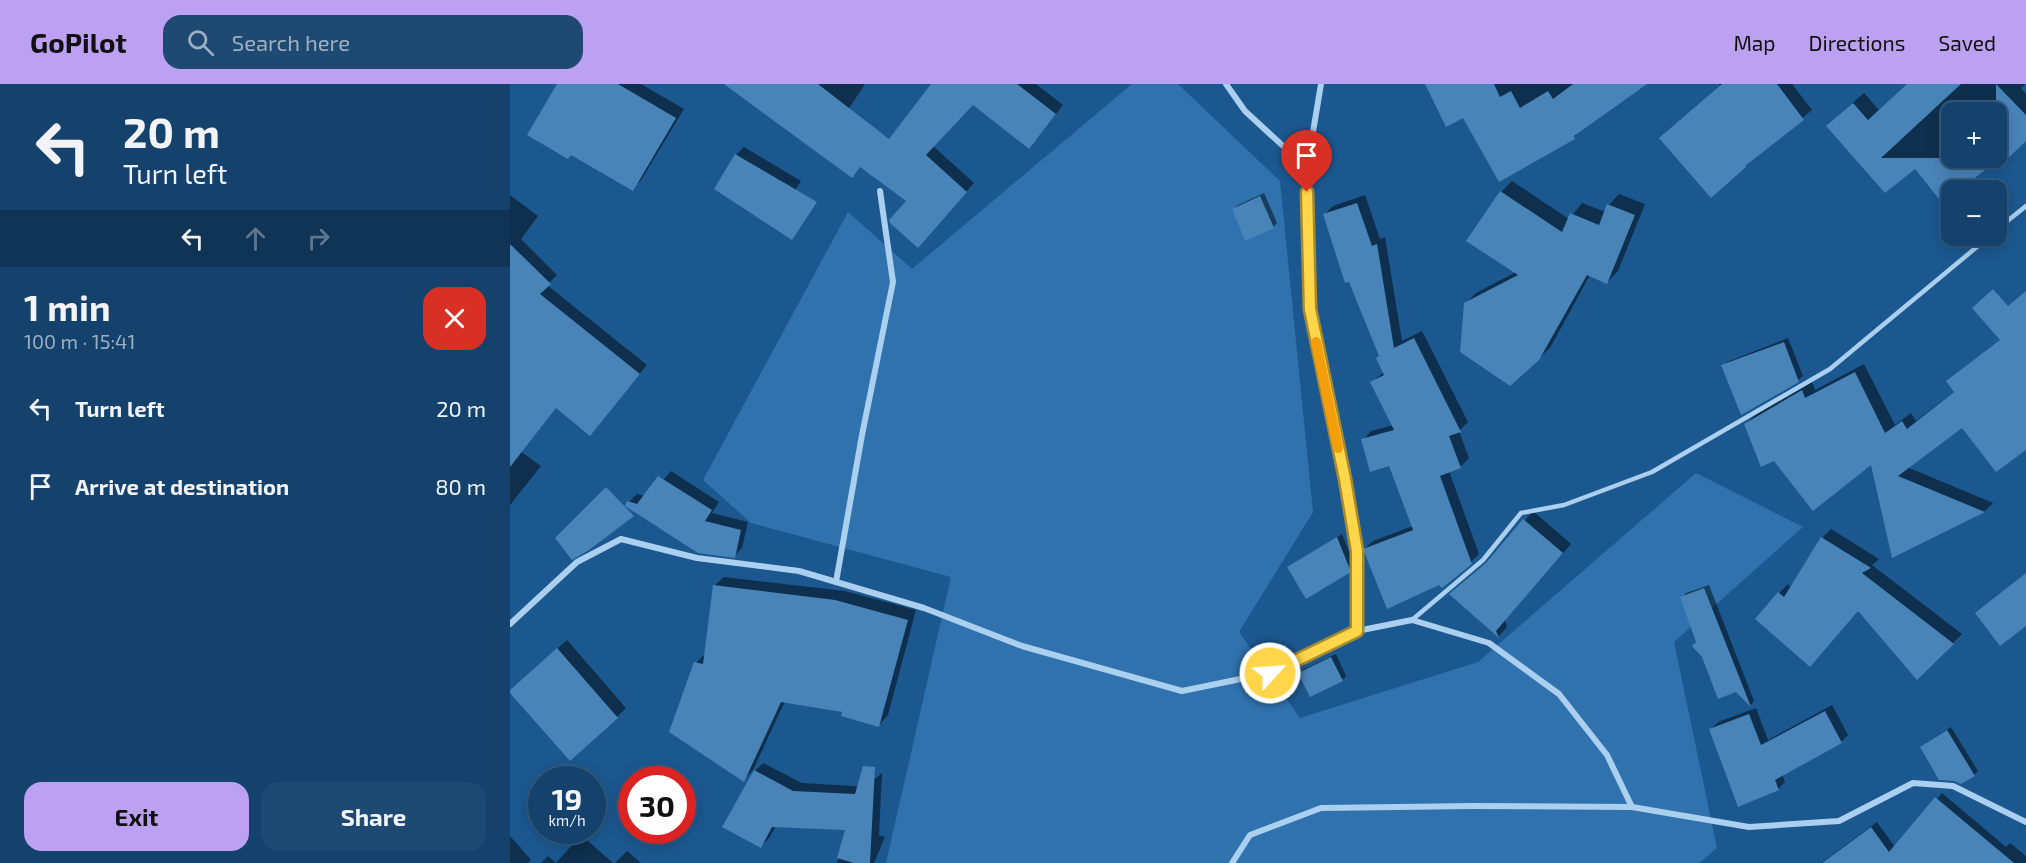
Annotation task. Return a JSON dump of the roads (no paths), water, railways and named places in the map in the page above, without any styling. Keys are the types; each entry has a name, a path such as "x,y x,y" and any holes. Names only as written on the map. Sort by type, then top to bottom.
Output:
{"street":[{"path":"1226,84 1245,111 1307,168"},
{"path":"1321,84 1307,168 1310,309 1345,479 1357,551 1357,631"},
{"path":"836,582 861,435 893,282 880,191"},
{"path":"510,624 577,562 621,539 697,558 799,571 924,608 1022,646 1182,692 1270,673 1357,631 1412,620 1490,644 1559,694 1607,755 1632,807"},
{"path":"1232,863 1250,835 1321,808 1632,807 1749,827 1839,820 1912,783 1953,786 2026,822"}],"lane":[{"path":"2007,221 2026,206"},
{"path":"1412,620 1483,560 1521,513 1564,505 1652,472 1830,369 1978,246"}]}
